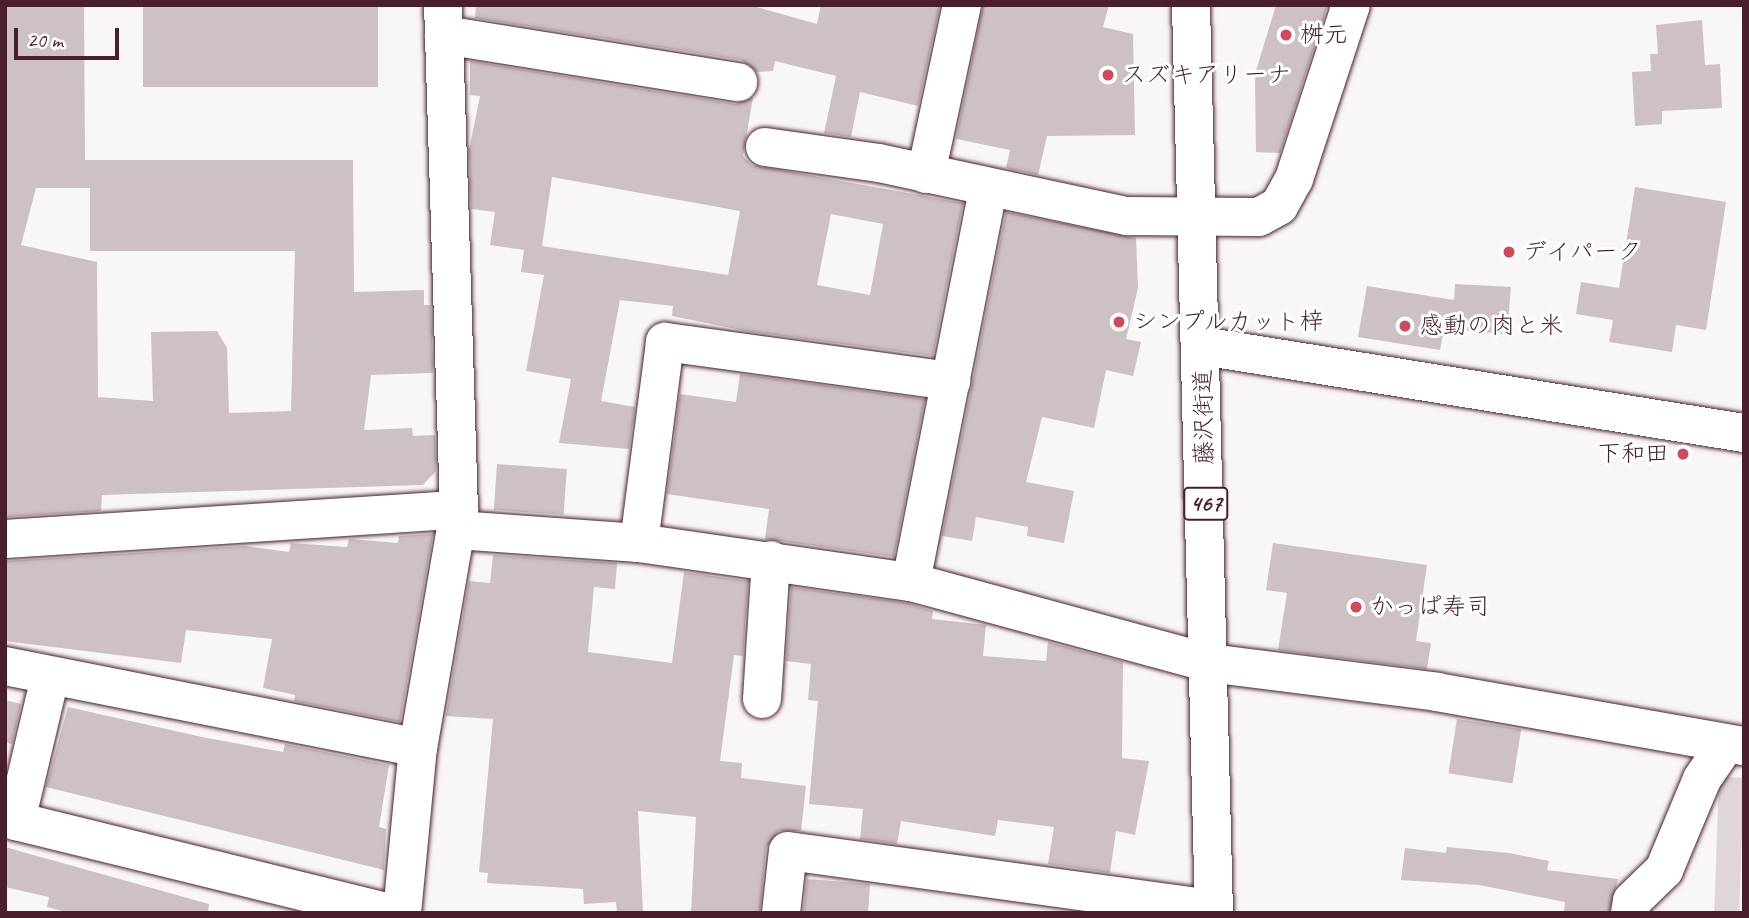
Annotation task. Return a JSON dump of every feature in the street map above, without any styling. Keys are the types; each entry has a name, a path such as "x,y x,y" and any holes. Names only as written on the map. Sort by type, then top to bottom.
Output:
{"main road":[{"path":"926,174 962,5"},
{"name":"藤沢街道","path":"1191,5 1199,217 1214,911"},
{"path":"765,147 926,174 988,190 1127,216 1259,217 1279,206 1351,5"},
{"path":"402,913 418,748 458,520 443,20 738,82"},
{"path":"911,582 988,190"},
{"path":"639,543 665,342 951,380"},
{"path":"1202,346 1744,433"},
{"path":"5,539 458,520 771,560 911,582 1209,663 1568,712 1735,745"},
{"path":"762,699 771,560"},
{"path":"5,666 418,748"},
{"path":"50,677 16,821 391,913"},
{"path":"1630,913 1632,901 1664,870 1702,779 1735,745"},
{"path":"782,913 788,851 1214,911"}],"shaded area":[{"path":"1719,777 1744,778 1739,913 1714,913"}],"building":[{"path":"5,5 84,5 85,160 353,160 354,292 424,290 424,305 431,305 433,373 371,375 364,430 412,428 413,436 435,435 436,471 423,485 102,495 101,511 5,517","holes":["36,188 90,188 90,251 295,251 291,411 229,413 227,348 217,331 151,332 153,401 98,397 97,262 21,245"]},
{"path":"143,5 378,5 378,87 143,87"},
{"path":"476,5 750,5 817,24 821,5 940,5 918,106 860,92 851,137 824,133 836,76 775,61 773,71 757,72 741,60 475,18"},
{"path":"983,5 1109,5 1103,27 1133,34 1135,135 1047,136 1038,175 1006,168 1010,150 956,139"},
{"path":"1276,5 1328,5 1280,153 1256,152 1255,74"},
{"path":"1702,20 1705,65 1720,64 1722,108 1662,111 1662,124 1635,126 1632,72 1651,71 1650,54 1658,54 1656,25"},
{"path":"470,61 735,104 753,97 743,156 752,165 963,203 933,356 746,331 672,316 673,306 620,300 601,401 635,407 629,449 559,443 571,379 526,371 544,275 521,272 524,250 490,245 495,212 471,209 469,150 480,96 470,95","holes":["552,177 740,211 728,275 542,246","831,214 883,224 870,295 817,285"]},
{"path":"1635,187 1726,202 1706,330 1676,325 1672,352 1609,342 1613,320 1576,314 1581,282 1619,288"},
{"path":"1006,212 1136,238 1138,288 1126,339 1141,342 1133,376 1106,370 1094,428 1042,417 1026,482 1074,491 1064,543 1027,536 1028,527 976,517 972,541 942,536"},
{"path":"1455,284 1511,287 1507,334 1444,329 1440,350 1358,337 1367,286 1454,300"},
{"path":"740,374 925,399 894,557 765,539 769,509 667,494 680,394 736,402"},
{"path":"497,464 567,469 564,515 494,510"},
{"path":"433,534 400,722 294,701 295,695 263,688 272,639 186,630 181,663 5,641 5,561 245,546 289,552 291,543 347,547 349,539 398,543 399,536"},
{"path":"1273,543 1427,565 1416,641 1431,643 1427,669 1278,650 1287,593 1266,590"},
{"path":"493,555 617,563 615,589 594,587 588,652 672,663 684,572 748,581 743,656 734,655 720,761 742,763 741,778 806,786 801,831 779,831 766,848 760,913 691,913 696,817 638,811 643,913 617,913 616,902 584,904 583,889 487,883 488,873 479,872 493,719 446,716 469,581 490,583"},
{"path":"791,587 907,603 933,611 932,619 986,625 983,656 1046,661 1048,642 1123,662 1122,758 1149,761 1135,835 1116,831 1110,873 1048,864 1054,827 998,820 995,836 901,821 897,844 860,839 863,809 809,804 818,701 808,700 811,664 786,661"},
{"path":"5,700 21,704 12,744 5,742"},
{"path":"68,707 283,752 285,744 389,765 379,827 386,829 384,870 46,787"},
{"path":"1457,719 1521,729 1513,783 1448,773"},
{"path":"5,847 209,904 208,913 71,913 47,907 49,897 5,887"},
{"path":"1447,847 1509,853 1549,861 1547,870 1618,879 1609,913 1564,911 1565,902 1479,885 1401,880 1405,848 1446,853"},
{"path":"807,879 870,884 868,913 803,913"}],"place":[{"name":"桝元","path":"1286,35"},
{"name":"スズキアリーナ","path":"1108,75"},
{"name":"デイパーク","path":"1509,252"},
{"name":"シンプルカット梓","path":"1119,322"},
{"name":"感動の肉と米","path":"1405,326"},
{"name":"下和田","path":"1683,454"},
{"name":"かっぱ寿司","path":"1356,607"}]}
